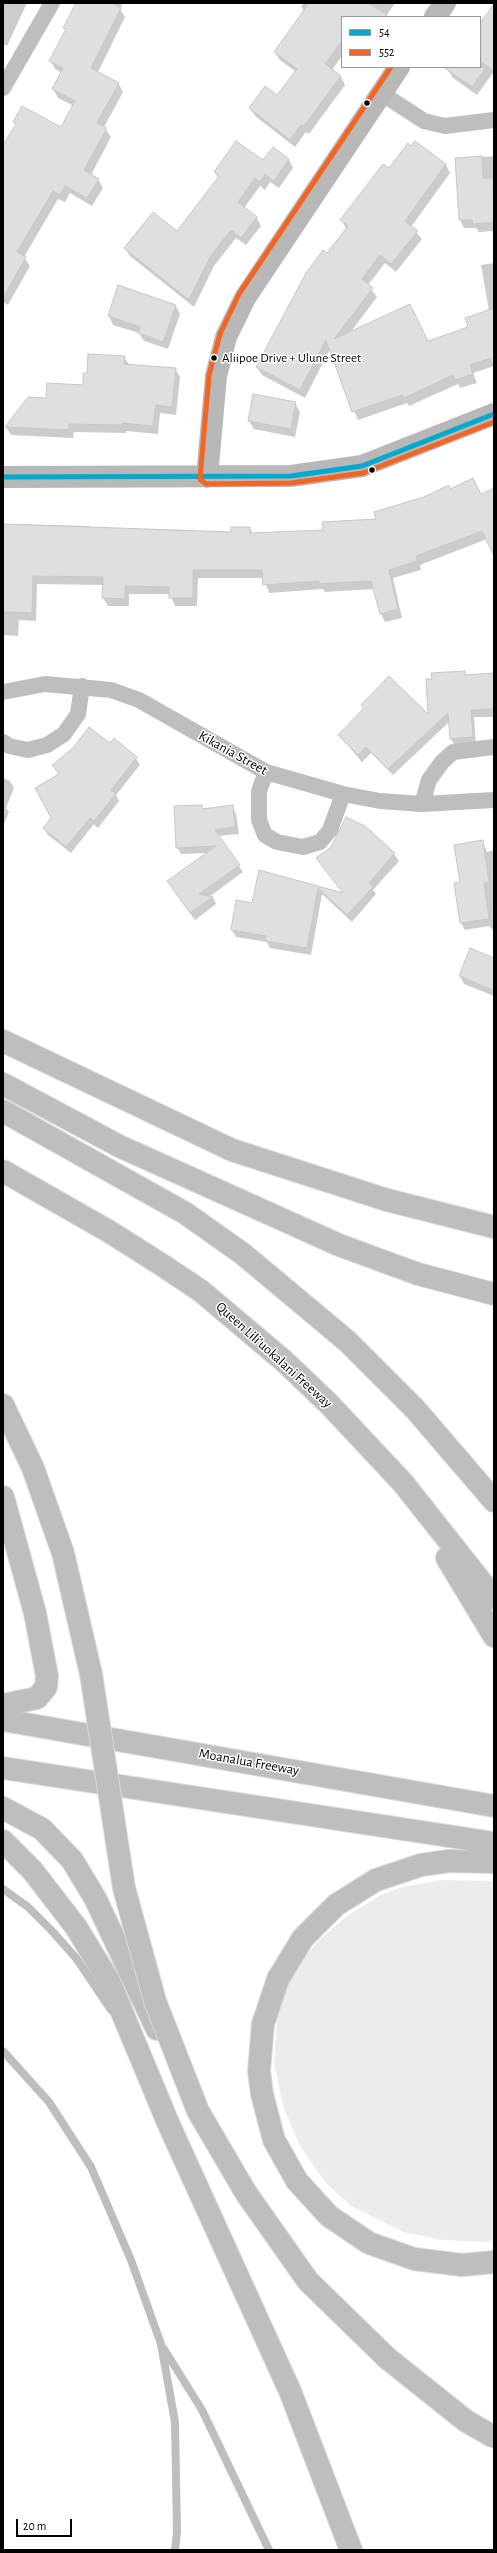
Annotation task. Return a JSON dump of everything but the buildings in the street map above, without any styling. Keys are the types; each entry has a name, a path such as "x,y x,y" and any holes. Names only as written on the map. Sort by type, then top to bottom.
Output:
{"highway":[{"path":"3,1041 232,1150 387,1200 494,1227"},
{"path":"3,1084 119,1146 339,1245 418,1274 494,1294"},
{"path":"3,1111 184,1213 243,1254 352,1347 415,1409 494,1501"},
{"name":"Queen Liliʻuokalani Freeway","path":"3,1170 110,1232 201,1291 284,1361 339,1414 403,1483 494,1598"},
{"path":"3,1405 33,1468 63,1553 91,1674 124,1888 155,2001 198,2111"},
{"path":"403,1483 494,1636"},
{"path":"3,1497 35,1613 47,1676 46,1687 37,1698 3,1705"},
{"name":"Moanalua Freeway","path":"3,1720 309,1772 494,1806"},
{"path":"3,1768 494,1843"},
{"path":"309,1772 494,1794"},
{"path":"3,1808 42,1829 72,1860 95,1898 198,2111 246,2193 308,2281 387,2358 466,2421 494,2437"},
{"path":"3,1841 32,1870 76,1927 109,1982 168,2125 290,2390 351,2550"},
{"path":"494,1862 449,1861 421,1865 376,1880 336,1905 303,1938 278,1979 263,2024 260,2071 267,2117 278,2147 297,2181 329,2216 369,2243 414,2259 462,2265 494,2262"}],"street":[{"path":"3,88 52,3"},
{"path":"436,16 445,3"},
{"path":"207,477 216,376 226,336 245,298 398,68"},
{"path":"381,93 424,121 445,126 494,120"},
{"path":"3,477 290,476 362,466 494,414"},
{"name":"Kikania Street","path":"3,692 45,684 82,686 111,690 139,700 266,772 343,794 380,801 422,804 494,800"},
{"path":"3,742 9,746 28,750 47,745 64,734 78,714 82,686"},
{"path":"422,804 429,780 442,762 453,752 494,747"},
{"path":"266,772 259,790 259,820 265,835 277,842 303,847 320,842 330,830 343,794"}],"lane":[{"path":"3,1889 28,1907 53,1932 96,1987 120,2024 168,2125"},
{"path":"3,2051 49,2102 91,2167 131,2260 161,2344 175,2422 177,2532 175,2550"},
{"path":"161,2344 202,2410 269,2550"}],"shaded area":[{"path":"443,1880 494,1881 494,2240 484,2242 443,2240 403,2232 351,2206 326,2183 301,2148 283,2106 274,2063 277,2020 286,1989 299,1964 319,1940 347,1916 379,1896 402,1887"}],"transit line":[{"name":"552","path":"390,68 239,294 220,334 209,375 200,479 206,484 291,483 363,473 494,422"},
{"name":"54","path":"3,477 291,476 362,466 494,414"}],"place":[{"name":"Aliipoe Drive + Ulune Street","path":"214,358"}]}
